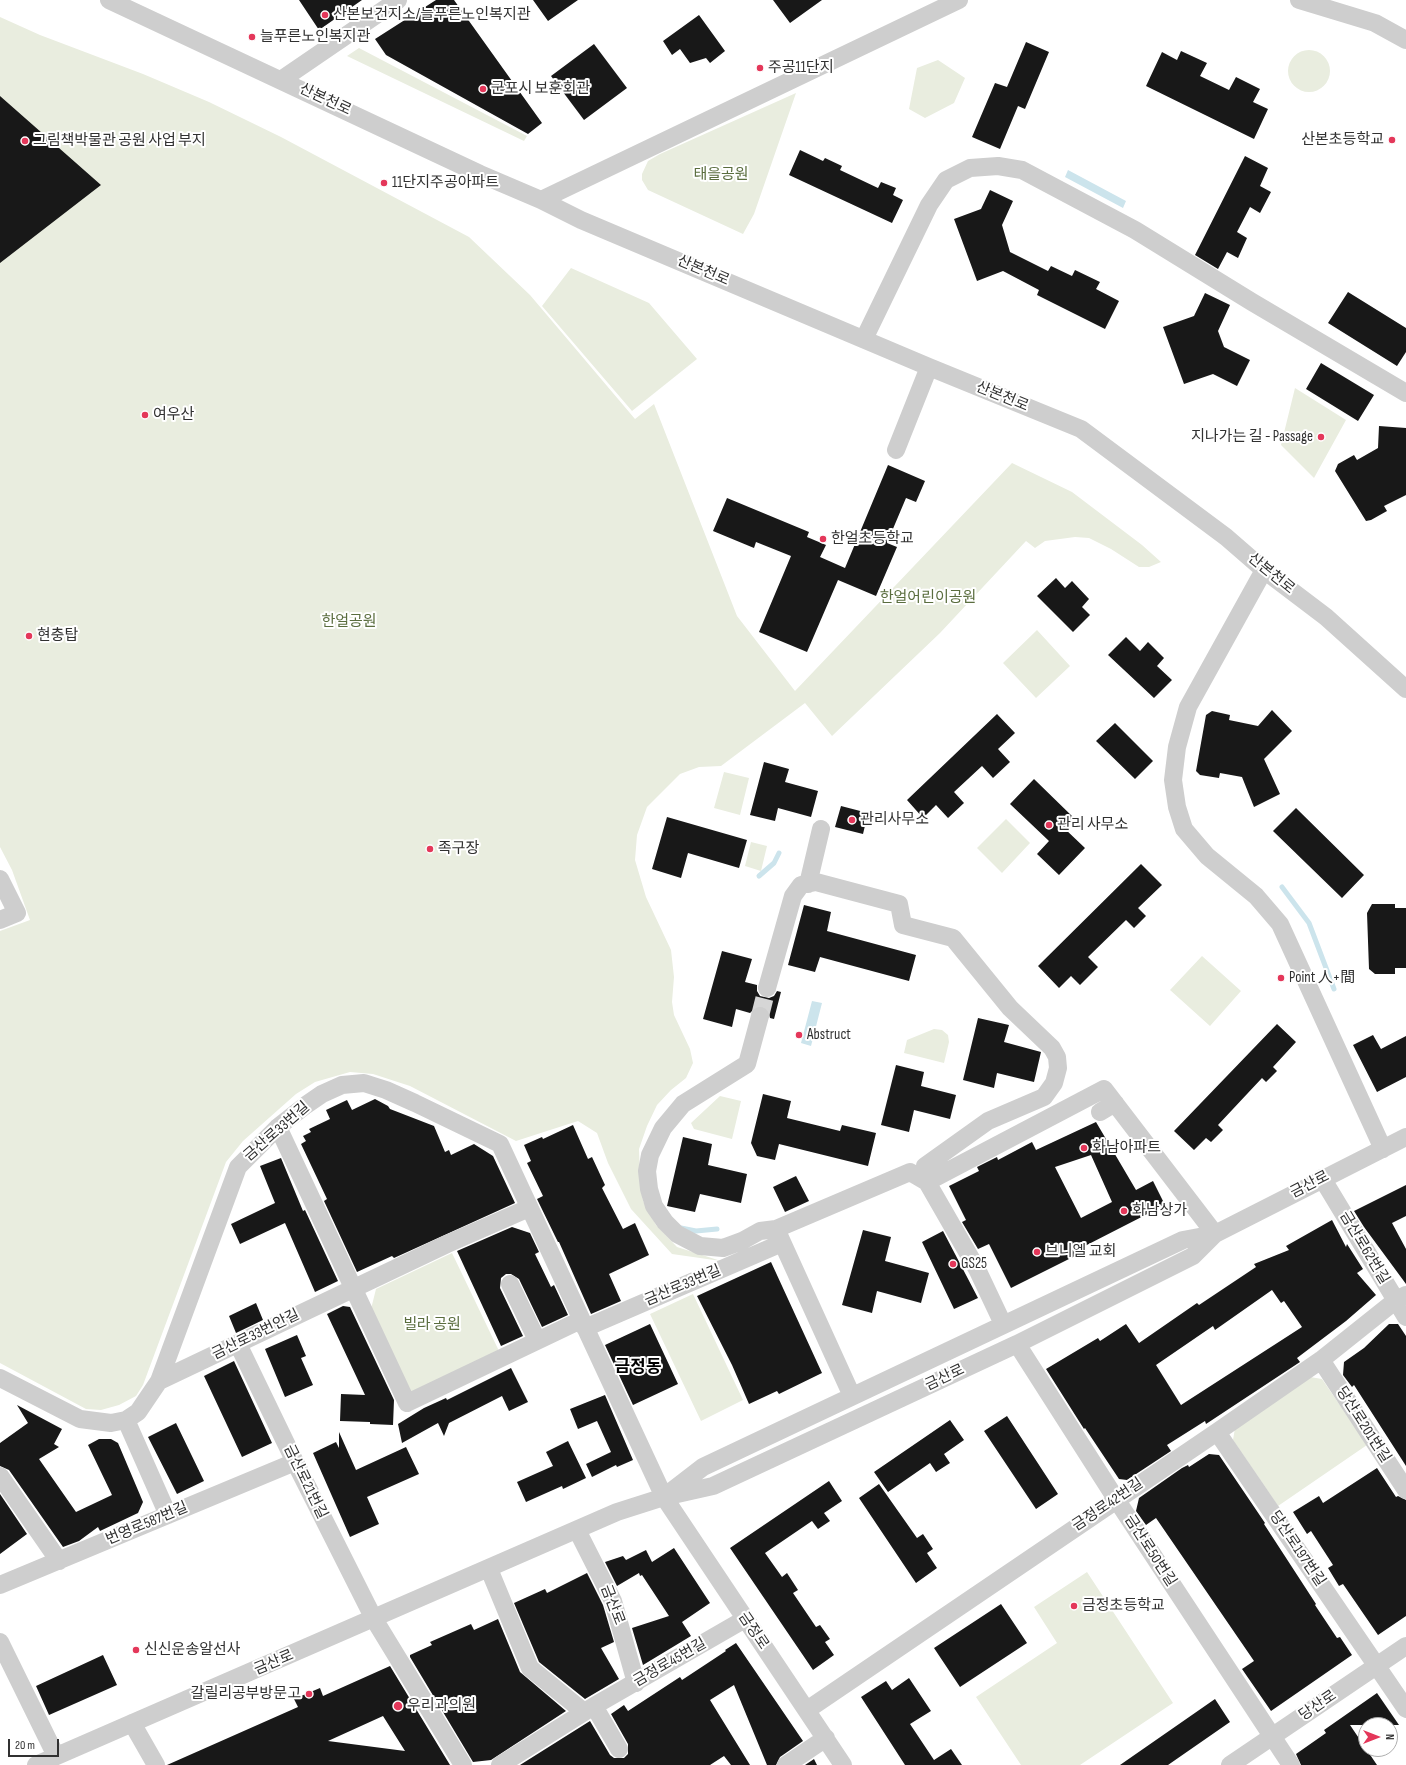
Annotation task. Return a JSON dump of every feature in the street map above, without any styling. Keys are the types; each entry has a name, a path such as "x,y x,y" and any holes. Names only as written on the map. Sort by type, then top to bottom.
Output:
{"street":[{"name":"산본천로","path":"109,0 581,220 928,367 1081,429 1226,537 1264,570 1326,617 1406,689"},
{"path":"281,80 398,0"},
{"path":"540,200 959,0"},
{"path":"1299,0 1375,22 1406,40"},
{"path":"864,339 929,205 946,180 970,168 998,166 1022,170 1135,230 1252,302 1406,393"},
{"path":"896,450 928,367"},
{"path":"1264,570 1188,707 1176,753 1173,780 1177,807 1184,829 1206,856 1256,896 1280,924 1384,1149"},
{"path":"808,884 821,829"},
{"path":"0,879 17,913 0,920"},
{"path":"767,988 791,901 801,885 816,882 899,904 903,925 953,938 1010,1008 1052,1048 1057,1058 1058,1068 1054,1083 1044,1097 988,1122 925,1166 927,1182 976,1269 1003,1324"},
{"path":"760,1016 747,1064 683,1104 663,1128 650,1155 648,1177 654,1206 665,1222 677,1234 700,1246 723,1248 742,1241 760,1231 779,1236 910,1172 927,1182"},
{"name":"금산로33번길","path":"126,1420 138,1412 159,1381 238,1166 278,1127 322,1094 342,1085 364,1083 386,1090 500,1144 583,1324 636,1428 664,1497"},
{"path":"927,1182 1104,1090 1108,1108 1215,1234"},
{"path":"278,1127 353,1288"},
{"name":"금산로","path":"664,1497 702,1467 1183,1240 1215,1234 1322,1178 1406,1137"},
{"name":"금산로62번길","path":"1322,1178 1401,1298 1406,1317"},
{"name":"금산로33번안길","path":"159,1381 353,1288 529,1208"},
{"name":"금산로","path":"36,1765 374,1620 617,1512 664,1497 713,1486 1017,1344 1193,1256 1215,1234"},
{"path":"779,1236 852,1396"},
{"name":"금산로33번길","path":"353,1288 407,1403 537,1340 583,1324 779,1236"},
{"path":"510,1284 537,1340"},
{"name":"금정로42번길","path":"807,1710 1116,1499 1217,1432 1320,1360 1401,1298"},
{"name":"금산로21번길","path":"238,1344 374,1620 463,1765"},
{"name":"금산로50번길","path":"1017,1344 1116,1499 1291,1765"},
{"name":"당산로201번길","path":"1320,1360 1406,1490"},
{"path":"0,1378 80,1419 111,1423 126,1420 168,1515"},
{"name":"당산로197번길","path":"1217,1432 1406,1709"},
{"name":"번영로587번길","path":"0,1585 295,1462"},
{"path":"0,1476 59,1561"},
{"name":"금정로","path":"664,1497 843,1765"},
{"name":"금산로","path":"577,1530 613,1601 636,1683"},
{"path":"489,1569 530,1668 589,1709 619,1749"},
{"name":"금정로45번길","path":"500,1765 589,1709 745,1620"},
{"path":"0,1642 56,1756"},
{"name":"당산로","path":"1230,1765 1406,1646"},
{"path":"132,1723 156,1765"},
{"path":"786,1765 826,1738"}],"green space":[{"name":"한얼공원","path":"0,17 40,35 143,74 209,102 281,137 469,237 530,295 635,419 654,404 737,616 795,691 1012,463 1072,492 1142,545 1161,562 1149,567 1139,567 1111,549 1089,538 1075,537 1045,541 1035,548 1026,541 940,633 832,736 805,703 721,766 699,767 680,774 647,807 637,835 635,860 646,897 671,950 674,977 672,1002 674,1015 690,1049 693,1063 686,1078 671,1090 657,1105 647,1126 639,1149 643,1201 656,1225 677,1247 721,1261 672,1254 631,1209 608,1163 597,1133 578,1121 516,1141 410,1086 373,1074 350,1072 315,1082 296,1094 243,1141 226,1162 143,1385 136,1396 119,1405 101,1410 86,1409 0,1363 0,931 30,920 12,870 0,847"},
{"path":"359,48 527,136 524,141 347,56"},
{"path":"1309,50 1324,56 1330,71 1324,86 1309,92 1294,86 1288,71 1294,56"},
{"path":"938,60 965,78 954,103 925,118 909,109 917,68"},
{"name":"태을공원","path":"796,93 754,214 743,234 648,190 642,180 642,174 648,161 660,154"},
{"path":"571,268 649,303 697,359 632,411 542,306"},
{"path":"1295,388 1346,420 1314,478 1281,445"},
{"path":"1037,630 1070,666 1036,698 1003,663"},
{"path":"724,772 749,778 740,815 714,808"},
{"path":"1006,819 1030,843 1002,873 977,848"},
{"path":"751,842 767,846 761,871 745,866"},
{"path":"1202,956 1241,991 1210,1026 1170,990"},
{"path":"934,1029 942,1030 948,1035 949,1042 944,1063 904,1053 907,1040"},
{"path":"720,1096 741,1101 732,1139 694,1129 691,1123"},
{"name":"빌라 공원","path":"452,1253 499,1351 411,1394 371,1309 376,1289"},
{"path":"693,1294 743,1400 701,1421 650,1314"},
{"path":"1310,1377 1322,1379 1367,1445 1278,1506 1233,1440 1235,1428"},
{"path":"1087,1572 1173,1703 1080,1765 1021,1765 976,1697 1057,1643 1034,1607"}],"water":[{"path":"1068,170 1126,201 1123,208 1065,177"},
{"path":"812,1001 822,1003 811,1046 801,1043"}],"building":[{"name":"산본보건지소/늘푸른노인복지관","path":"299,0 362,0 319,30"},
{"name":"군포시 보훈회관","path":"436,0 454,0 542,123 528,134 386,55 375,39"},
{"path":"533,0 578,0 548,21"},
{"path":"773,0 822,0 790,23"},
{"path":"699,15 725,51 710,63 706,58 690,63 680,49 672,55 663,41"},
{"path":"1026,42 1049,52 1025,109 1018,106 1000,149 972,137 995,83 1007,87"},
{"path":"594,44 627,88 584,120 551,76"},
{"path":"1181,51 1207,63 1200,76 1229,90 1236,77 1260,89 1253,102 1268,109 1254,139 1146,86 1162,52 1177,60"},
{"name":"그림책박물관 공원 사업 부지","path":"0,96 101,185 0,263"},
{"path":"800,150 823,161 825,158 842,166 840,170 878,188 881,182 896,188 893,195 903,200 892,223 789,175"},
{"path":"1245,156 1268,168 1260,186 1271,192 1260,213 1250,207 1237,232 1247,238 1238,258 1227,252 1218,269 1195,255"},
{"path":"990,190 1013,201 1002,225 1010,252 1048,271 1051,266 1072,276 1075,270 1100,282 1096,289 1119,301 1105,329 1037,295 1039,290 1003,271 977,281 954,219 981,209"},
{"path":"1348,292 1406,328 1406,352 1397,366 1328,323"},
{"path":"1205,293 1230,305 1218,331 1224,347 1250,360 1237,386 1213,374 1184,384 1163,327 1194,316"},
{"path":"1321,363 1374,395 1358,421 1306,389"},
{"path":"1379,426 1406,428 1406,495 1384,506 1387,511 1371,520 1366,521 1335,471 1338,464 1354,455 1357,460 1378,448"},
{"path":"888,465 925,481 916,502 906,498 887,543 897,547 876,596 838,580 807,652 759,632 791,556 756,542 754,548 713,531 727,498 809,532 807,537 826,545 820,557 845,568"},
{"path":"1056,578 1065,588 1072,581 1089,599 1082,607 1090,615 1073,632 1037,596"},
{"path":"1126,637 1140,651 1148,642 1164,658 1157,666 1172,680 1154,698 1108,655"},
{"path":"1272,710 1292,731 1264,759 1280,794 1254,807 1242,777 1220,773 1219,778 1200,775 1196,771 1206,715 1212,711 1230,715 1229,720 1258,726"},
{"path":"997,714 1015,733 998,749 1010,762 993,778 982,766 954,792 964,803 948,818 936,805 923,818 907,800"},
{"path":"1115,723 1153,761 1135,779 1096,741"},
{"path":"764,762 789,769 785,782 818,791 811,817 778,808 775,821 750,815"},
{"name":"관리 사무소","path":"1034,779 1074,818 1064,828 1085,848 1059,875 1037,854 1049,841 1010,804"},
{"name":"관리사무소","path":"841,806 868,813 863,834 835,827"},
{"path":"1296,808 1364,875 1342,898 1273,831"},
{"path":"667,817 747,840 739,868 688,853 681,878 652,869"},
{"path":"1141,864 1162,885 1138,908 1146,916 1134,928 1126,920 1088,957 1098,967 1080,985 1071,976 1059,988 1038,966"},
{"path":"1372,904 1395,904 1395,908 1406,908 1406,968 1395,968 1395,974 1375,974 1369,969 1367,913"},
{"path":"804,905 831,912 827,931 916,955 909,981 820,957 815,972 788,965"},
{"path":"722,951 752,959 745,982 757,985 757,991 760,996 769,998 774,996 777,991 781,992 774,1019 770,1018 768,1009 762,1006 757,1006 750,1013 736,1009 732,1027 703,1019"},
{"path":"978,1018 1009,1025 1004,1042 1041,1052 1034,1082 997,1073 994,1088 963,1080"},
{"path":"1277,1024 1296,1042 1273,1067 1277,1071 1266,1082 1262,1078 1218,1125 1223,1130 1211,1142 1206,1138 1194,1150 1174,1131"},
{"path":"1373,1035 1381,1049 1406,1036 1406,1077 1377,1092 1353,1045"},
{"path":"896,1065 924,1072 921,1086 956,1095 950,1119 914,1110 909,1132 881,1125"},
{"path":"763,1094 791,1101 787,1118 840,1131 842,1125 876,1133 868,1166 779,1144 775,1160 757,1156 751,1143"},
{"path":"375,1099 388,1106 390,1109 434,1126 445,1152 449,1150 451,1155 474,1144 493,1156 515,1203 394,1258 392,1256 357,1272 324,1201 327,1199 301,1144 306,1141 303,1136 311,1132 309,1129 330,1119 326,1110 347,1100 352,1110"},
{"path":"1096,1122 1136,1190 1153,1181 1165,1205 1079,1249 1081,1253 1011,1288 989,1244 978,1249 962,1222 966,1220 949,1186 979,1171 977,1167 997,1157 998,1160 1032,1142 1036,1150","holes":["1091,1155 1112,1202 1081,1218 1055,1167"]},
{"path":"573,1125 588,1159 592,1157 605,1185 602,1188 623,1229 635,1223 649,1255 609,1274 621,1301 591,1314 559,1242 537,1199 543,1196 527,1163 531,1161 524,1145 542,1137 543,1139"},
{"path":"683,1137 712,1144 708,1165 747,1174 741,1203 700,1194 695,1212 667,1206"},
{"path":"281,1158 303,1211 305,1210 338,1281 315,1292 285,1223 240,1244 231,1224 275,1203 260,1166"},
{"path":"796,1176 809,1201 785,1212 773,1187"},
{"path":"1406,1185 1406,1216 1392,1223 1406,1249 1406,1284 1354,1211"},
{"path":"1332,1220 1346,1247 1347,1244 1363,1269 1357,1273 1376,1295 1346,1321 1297,1358 1300,1362 1206,1424 1205,1421 1167,1445 1171,1451 1127,1480 1119,1479 1085,1428 1084,1429 1046,1369 1098,1338 1100,1341 1126,1324 1139,1343 1197,1303 1199,1305 1256,1267 1254,1264 1289,1250 1286,1246","holes":["1272,1290 1281,1303 1284,1301 1302,1327 1181,1405 1156,1365 1213,1326 1215,1330"]},
{"path":"512,1227 530,1233 539,1252 535,1254 551,1287 554,1285 568,1315 542,1327 519,1279 511,1274 506,1274 501,1278 500,1288 523,1336 501,1346 457,1251"},
{"path":"863,1230 891,1237 885,1261 929,1273 921,1303 877,1291 872,1313 842,1305"},
{"path":"943,1231 978,1298 954,1309 922,1242"},
{"path":"771,1262 822,1373 779,1394 777,1391 749,1404 732,1365 697,1296"},
{"path":"256,1303 263,1320 236,1333 229,1316"},
{"path":"343,1306 350,1307 394,1400 393,1425 370,1424 370,1422 340,1421 341,1394 365,1395 327,1314"},
{"path":"650,1324 678,1384 633,1405 605,1345"},
{"path":"1389,1324 1398,1324 1406,1336 1406,1466 1354,1385 1352,1387 1343,1375 1344,1362 1364,1348"},
{"path":"297,1335 306,1356 301,1358 313,1385 285,1397 265,1349"},
{"path":"234,1361 272,1443 242,1457 204,1376"},
{"path":"511,1368 528,1402 509,1411 502,1396 449,1423 444,1436 438,1423 402,1443 398,1424 424,1408 446,1398 447,1400"},
{"path":"605,1395 633,1460 617,1467 616,1465 592,1477 586,1464 611,1452 597,1421 578,1429 570,1409"},
{"path":"17,1405 62,1429 54,1444 59,1447 39,1459 76,1512 112,1495 88,1445 99,1439 111,1439 118,1443 143,1502 138,1513 100,1531 98,1527 79,1541 63,1547 9,1470 0,1466 0,1443 28,1423"},
{"path":"1007,1416 1058,1494 1036,1509 984,1431"},
{"path":"950,1420 964,1440 944,1454 950,1463 936,1472 930,1463 888,1492 874,1472"},
{"path":"176,1423 204,1481 177,1494 148,1437"},
{"path":"339,1432 356,1470 406,1447 419,1474 367,1497 379,1524 350,1537 313,1453 336,1442 339,1448"},
{"path":"568,1441 586,1478 563,1489 562,1486 526,1502 517,1482 553,1466 546,1452"},
{"path":"1209,1454 1219,1455 1265,1523 1264,1524 1316,1604 1315,1605 1337,1638 1340,1637 1352,1655 1271,1711 1242,1669 1254,1661 1156,1518 1146,1525 1136,1511 1139,1498 1182,1468 1188,1465 1189,1467"},
{"path":"1377,1468 1396,1497 1398,1496 1406,1500 1406,1616 1378,1635 1343,1584 1339,1586 1328,1568 1333,1565 1311,1531 1307,1534 1293,1512 1319,1496 1323,1503"},
{"path":"829,1481 842,1501 824,1513 830,1521 818,1529 812,1521 765,1553 782,1577 787,1573 798,1590 793,1593 816,1627 820,1625 830,1639 825,1642 834,1655 813,1670 730,1548"},
{"path":"879,1484 917,1538 923,1534 933,1549 927,1553 937,1568 916,1583 859,1498"},
{"path":"0,1494 27,1534 0,1554"},
{"path":"674,1548 710,1603 682,1622 691,1636 643,1665 632,1628 669,1616 642,1575 640,1576 639,1573 617,1586 605,1562 623,1556 626,1560 646,1550 652,1562"},
{"path":"587,1573 603,1605 614,1642 601,1648 619,1679 585,1699 539,1662 514,1603 545,1589 547,1593"},
{"path":"1001,1604 1027,1643 960,1687 934,1648"},
{"path":"498,1619 520,1672 566,1711 491,1760 473,1762 410,1655 432,1645 430,1642 471,1624 474,1630"},
{"path":"736,1643 803,1741 780,1757 776,1765 767,1765 734,1685 710,1700 750,1765 731,1765 724,1756 710,1765 520,1765 590,1721 610,1755 614,1758 624,1758 628,1754 628,1744 611,1714 624,1705 628,1711 680,1677 682,1680"},
{"path":"103,1655 117,1685 49,1715 36,1686"},
{"path":"390,1666 450,1765 167,1765 298,1707 294,1699 320,1688 323,1696","holes":["383,1716 405,1751 328,1741"]},
{"path":"909,1678 931,1711 910,1724 934,1760 951,1749 962,1765 905,1765 861,1697 886,1681 892,1690"},
{"path":"1377,1693 1394,1717 1358,1717 1358,1725 1350,1725 1358,1737 1358,1757 1372,1757 1377,1765 1301,1765 1296,1754 1326,1733 1324,1730"},
{"path":"1215,1699 1230,1722 1168,1765 1120,1765"},
{"path":"814,1759 817,1765 805,1765"}],"waterway":[{"path":"759,876 774,863 779,853"},
{"path":"1282,887 1309,923 1334,989"},
{"path":"681,1228 696,1231 717,1229"}],"tunnel":[{"path":"760,1016 767,988"}],"place":[{"name":"산본보건지소/늘푸른노인복지관","path":"325,15"},
{"name":"늘푸른노인복지관","path":"252,37"},
{"name":"주공11단지","path":"760,68"},
{"name":"군포시 보훈회관","path":"483,89"},
{"name":"산본초등학교","path":"1392,140"},
{"name":"그림책박물관 공원 사업 부지","path":"25,141"},
{"name":"11단지주공아파트","path":"384,183"},
{"name":"여우산","path":"145,415"},
{"name":"지나가는 길 - Passage","path":"1321,437"},
{"name":"한얼초등학교","path":"823,539"},
{"name":"현충탑","path":"29,636"},
{"name":"관리사무소","path":"852,820"},
{"name":"관리 사무소","path":"1049,825"},
{"name":"족구장","path":"430,849"},
{"name":"Point 人+間","path":"1281,978"},
{"name":"Abstruct","path":"799,1035"},
{"name":"화남아파트","path":"1084,1148"},
{"name":"화남상가","path":"1124,1211"},
{"name":"브니엘 교회","path":"1037,1252"},
{"name":"GS25","path":"953,1264"},
{"name":"금정초등학교","path":"1074,1606"},
{"name":"신신운송알선사","path":"136,1650"},
{"name":"갈릴리공부방문고","path":"309,1694"},
{"name":"우리과의원","path":"398,1706"}],"district":[{"name":"금정동","path":"638,1368"}],"park label":[{"name":"한얼어린이공원","path":"928,598"}]}
